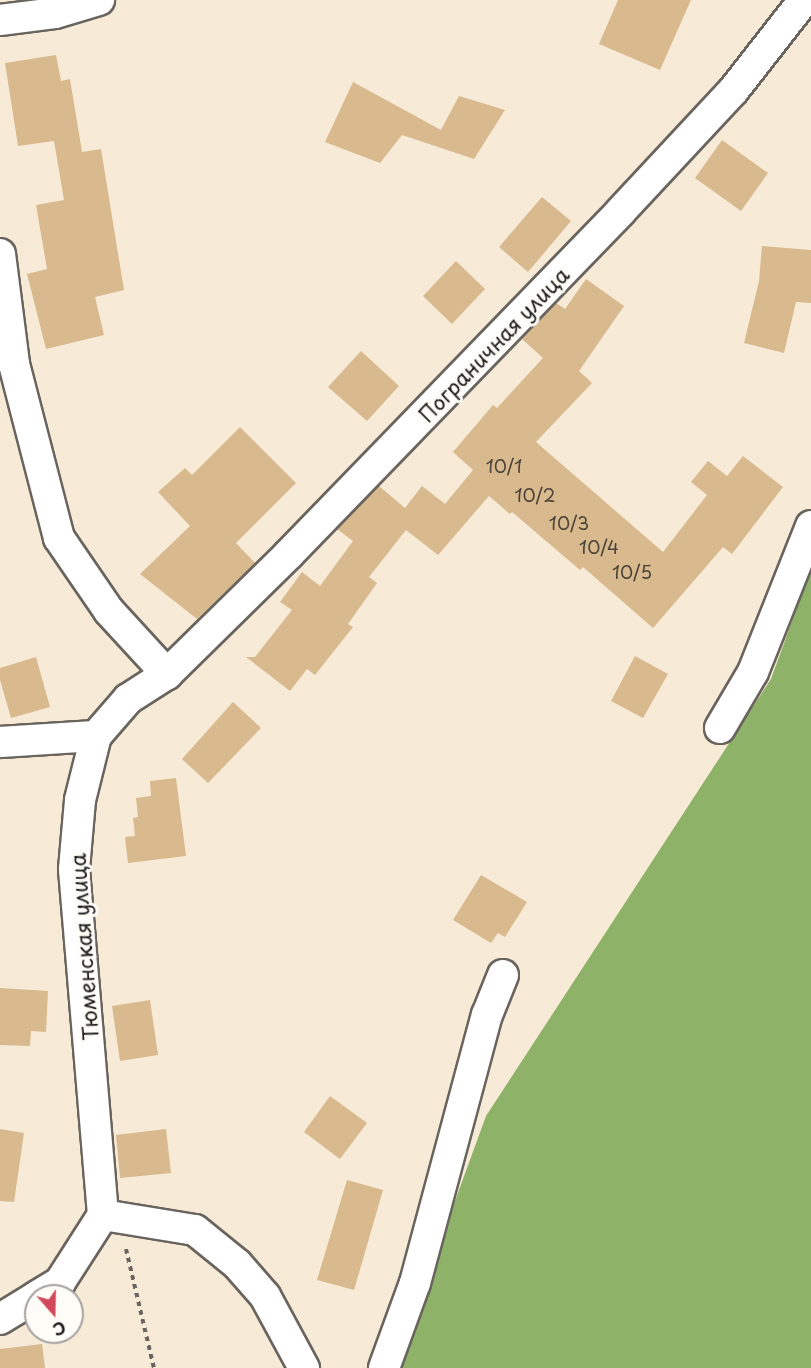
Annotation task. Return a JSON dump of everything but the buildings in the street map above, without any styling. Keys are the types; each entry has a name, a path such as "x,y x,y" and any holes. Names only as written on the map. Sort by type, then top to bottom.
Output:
{"street":[{"path":"0,20 55,13 99,0"},
{"name":"Пограничная улица","path":"167,674 289,554 621,211 733,91 804,0"},
{"path":"0,254 14,364 59,538 109,611 167,674"},
{"path":"720,728 753,672 811,526"},
{"name":"Тюменская улица","path":"112,1216 74,869 80,800 96,736 128,699 167,674"},
{"path":"0,742 96,736"},
{"path":"384,1368 415,1283 487,1015 503,975"},
{"path":"57,1284 112,1216 195,1230 237,1264 265,1296 304,1368"},
{"path":"0,1319 24,1304"}],"path":[{"path":"112,1216 129,1264 154,1368"}],"green space":[{"path":"811,569 811,1368 394,1368 486,1116 771,679"}]}
